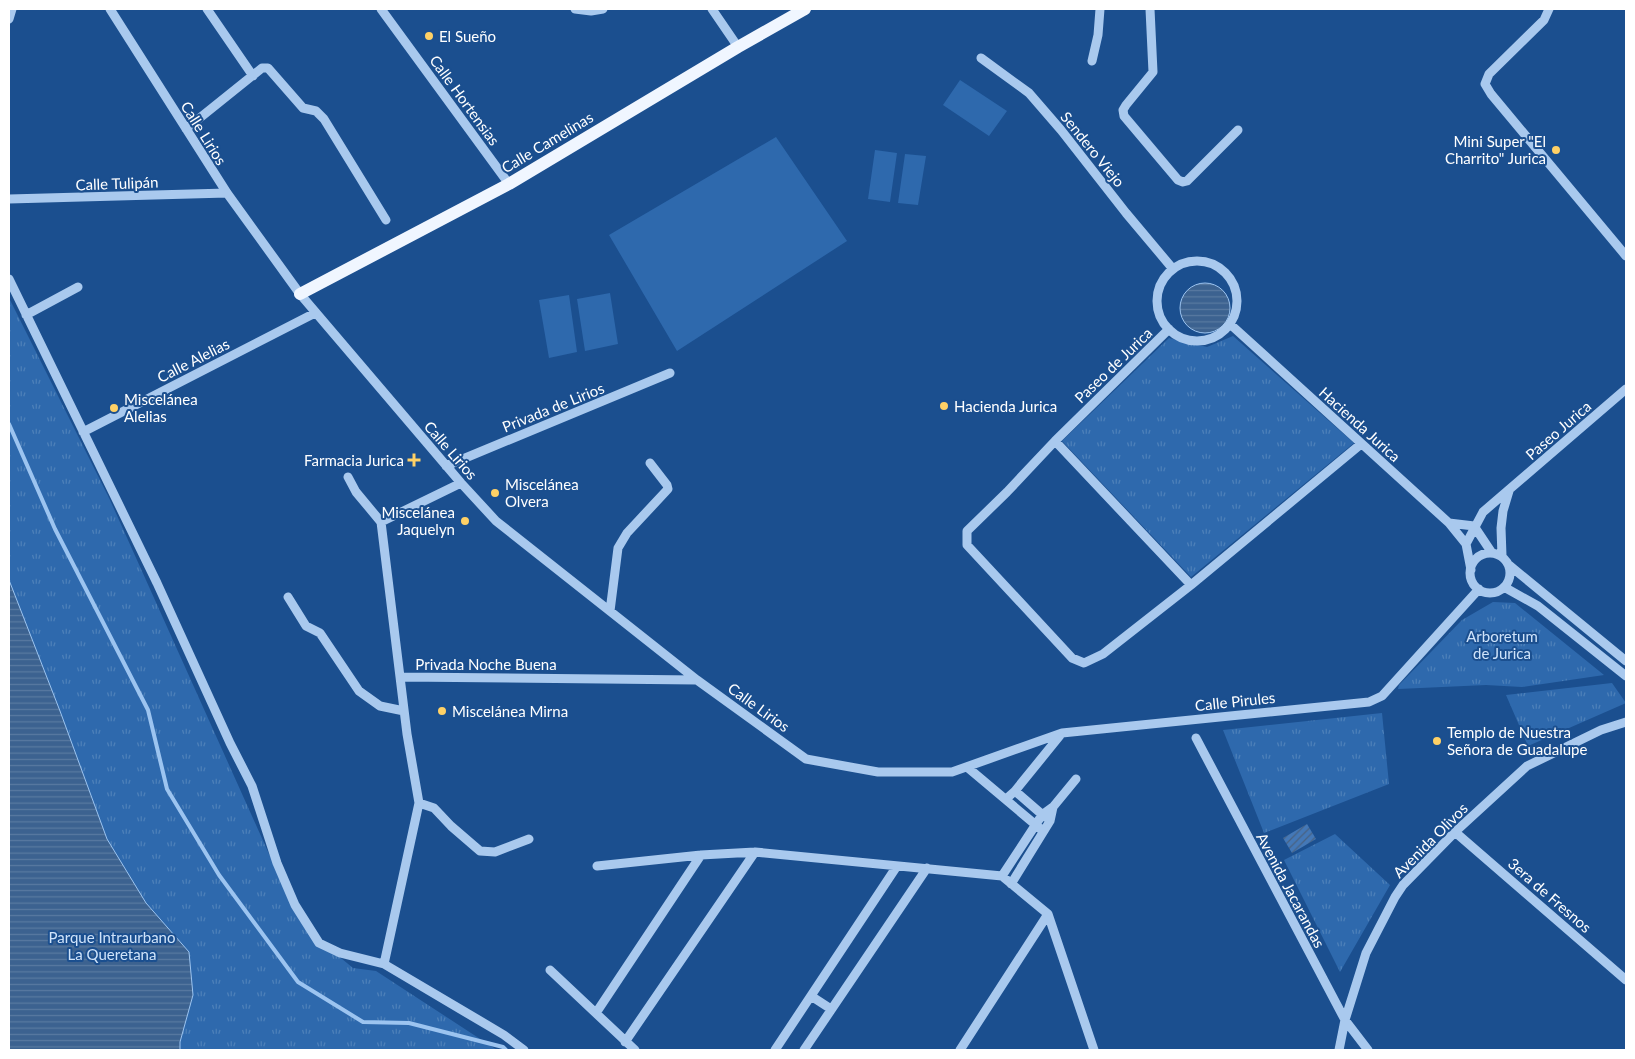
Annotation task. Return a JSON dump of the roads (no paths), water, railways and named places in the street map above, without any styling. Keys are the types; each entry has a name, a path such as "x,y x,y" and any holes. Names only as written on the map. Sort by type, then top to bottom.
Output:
{"main road":[{"name":"Calle Camelinas","path":"300,294 509,184 805,9"}],"street":[{"path":"9,19 12,9"},
{"name":"Calle Lirios","path":"111,9 227,193 300,294 446,466 496,520 697,680 806,759 878,772 952,772"},
{"path":"207,9 253,76"},
{"name":"Calle Hortensias","path":"381,9 509,184"},
{"path":"575,9 591,11 603,9"},
{"path":"712,9 738,47"},
{"path":"1092,61 1098,35 1100,9"},
{"path":"1150,9 1153,72 1126,105 1123,110 1124,116 1178,180 1183,182 1187,181 1238,130"},
{"path":"1548,9 1544,20 1489,74 1485,84 1491,94 1626,256"},
{"name":"Sendero Viejo","path":"981,58 1029,94 1061,130 1173,269"},
{"path":"186,129 262,68 268,68 303,108 316,111 324,119 386,220"},
{"name":"Calle Tulipán","path":"9,199 227,193"},
{"path":"1173,269 1183,263 1205,262 1216,265 1228,274 1236,292 1237,303 1235,314 1230,324"},
{"name":"Paseo de Jurica","path":"1173,269 1159,287 1157,298 1158,310 1162,320 1169,329 1178,336 1200,341 1222,333 1230,324"},
{"path":"9,279 157,583 230,743 252,786 277,863 295,905 319,943 340,953 384,964 504,1035 524,1050"},
{"path":"26,315 78,287"},
{"name":"Calle Alelias","path":"84,432 315,313"},
{"name":"Hacienda Jurica","path":"1230,324 1449,523 1466,544"},
{"name":"Paseo de Jurica","path":"1169,329 967,531 967,545 1072,658 1084,663 1103,654 1191,585 1361,444"},
{"name":"Privada de Lirios","path":"446,466 670,373"},
{"name":"Paseo Jurica","path":"1466,544 1483,512 1626,389"},
{"path":"1055,441 1191,585"},
{"path":"610,611 618,548 627,533 668,489 650,463"},
{"path":"348,477 356,492 381,522 461,483"},
{"path":"1502,556 1501,528 1509,491"},
{"name":"Privada Noche Buena","path":"381,522 400,678 697,680"},
{"path":"1449,523 1474,526 1492,553"},
{"path":"1466,544 1471,577 1479,589 1487,592 1496,592 1504,587 1510,577 1509,565"},
{"path":"1471,570 1475,560 1482,554 1492,553 1502,556 1509,565 1626,661"},
{"path":"1504,587 1538,606 1626,676"},
{"name":"Calle Pirules","path":"952,772 1062,733 1369,702 1382,696 1479,589"},
{"path":"288,598 306,626 320,633 359,691 380,706 404,711"},
{"path":"384,964 419,803 400,678"},
{"name":"Avenida Olivos","path":"1339,1050 1344,1020 1366,953 1395,897 1403,886 1455,832 1527,766 1601,730 1626,722"},
{"path":"1006,800 1062,733"},
{"name":"Avenida Jacarandas","path":"1196,738 1344,1020 1368,1050"},
{"path":"967,766 1043,831"},
{"path":"1002,876 1042,814 1053,807 1076,779"},
{"path":"1015,791 1050,821"},
{"path":"419,803 434,808 451,826 480,851 494,852 529,839"},
{"path":"1011,884 1050,821 1053,807"},
{"name":"3era de Fresnos","path":"1455,832 1626,980"},
{"path":"625,1042 755,852"},
{"path":"597,866 701,855 755,852 1002,876 1048,914 1094,1050"},
{"path":"596,1013 701,855"},
{"path":"775,1050 897,866"},
{"path":"804,1050 927,868"},
{"path":"960,1050 1048,914"},
{"path":"550,970 635,1050"},
{"path":"811,996 831,1009"}],"waterway":[{"path":"9,424 55,529 148,710 167,789 219,875 298,982 363,1022 409,1023 503,1047 506,1050"}],"place":[{"name":"El Sueño","path":"429,36"},
{"name":"Mini Super \"El Charrito\" Jurica","path":"1556,150"},
{"name":"Hacienda Jurica","path":"944,406"},
{"name":"Miscelánea Alelias","path":"114,408"},
{"name":"Farmacia Jurica","path":"414,460"},
{"name":"Miscelánea Olvera","path":"495,493"},
{"name":"Miscelánea Jaquelyn","path":"465,521"},
{"name":"Miscelánea Mirna","path":"442,711"},
{"name":"Templo de Nuestra Señora de Guadalupe","path":"1437,741"}],"park label":[{"name":"Arboretum de Jurica","path":"1502,644"},
{"name":"Parque Intraurbano La Queretana","path":"112,946"}]}
